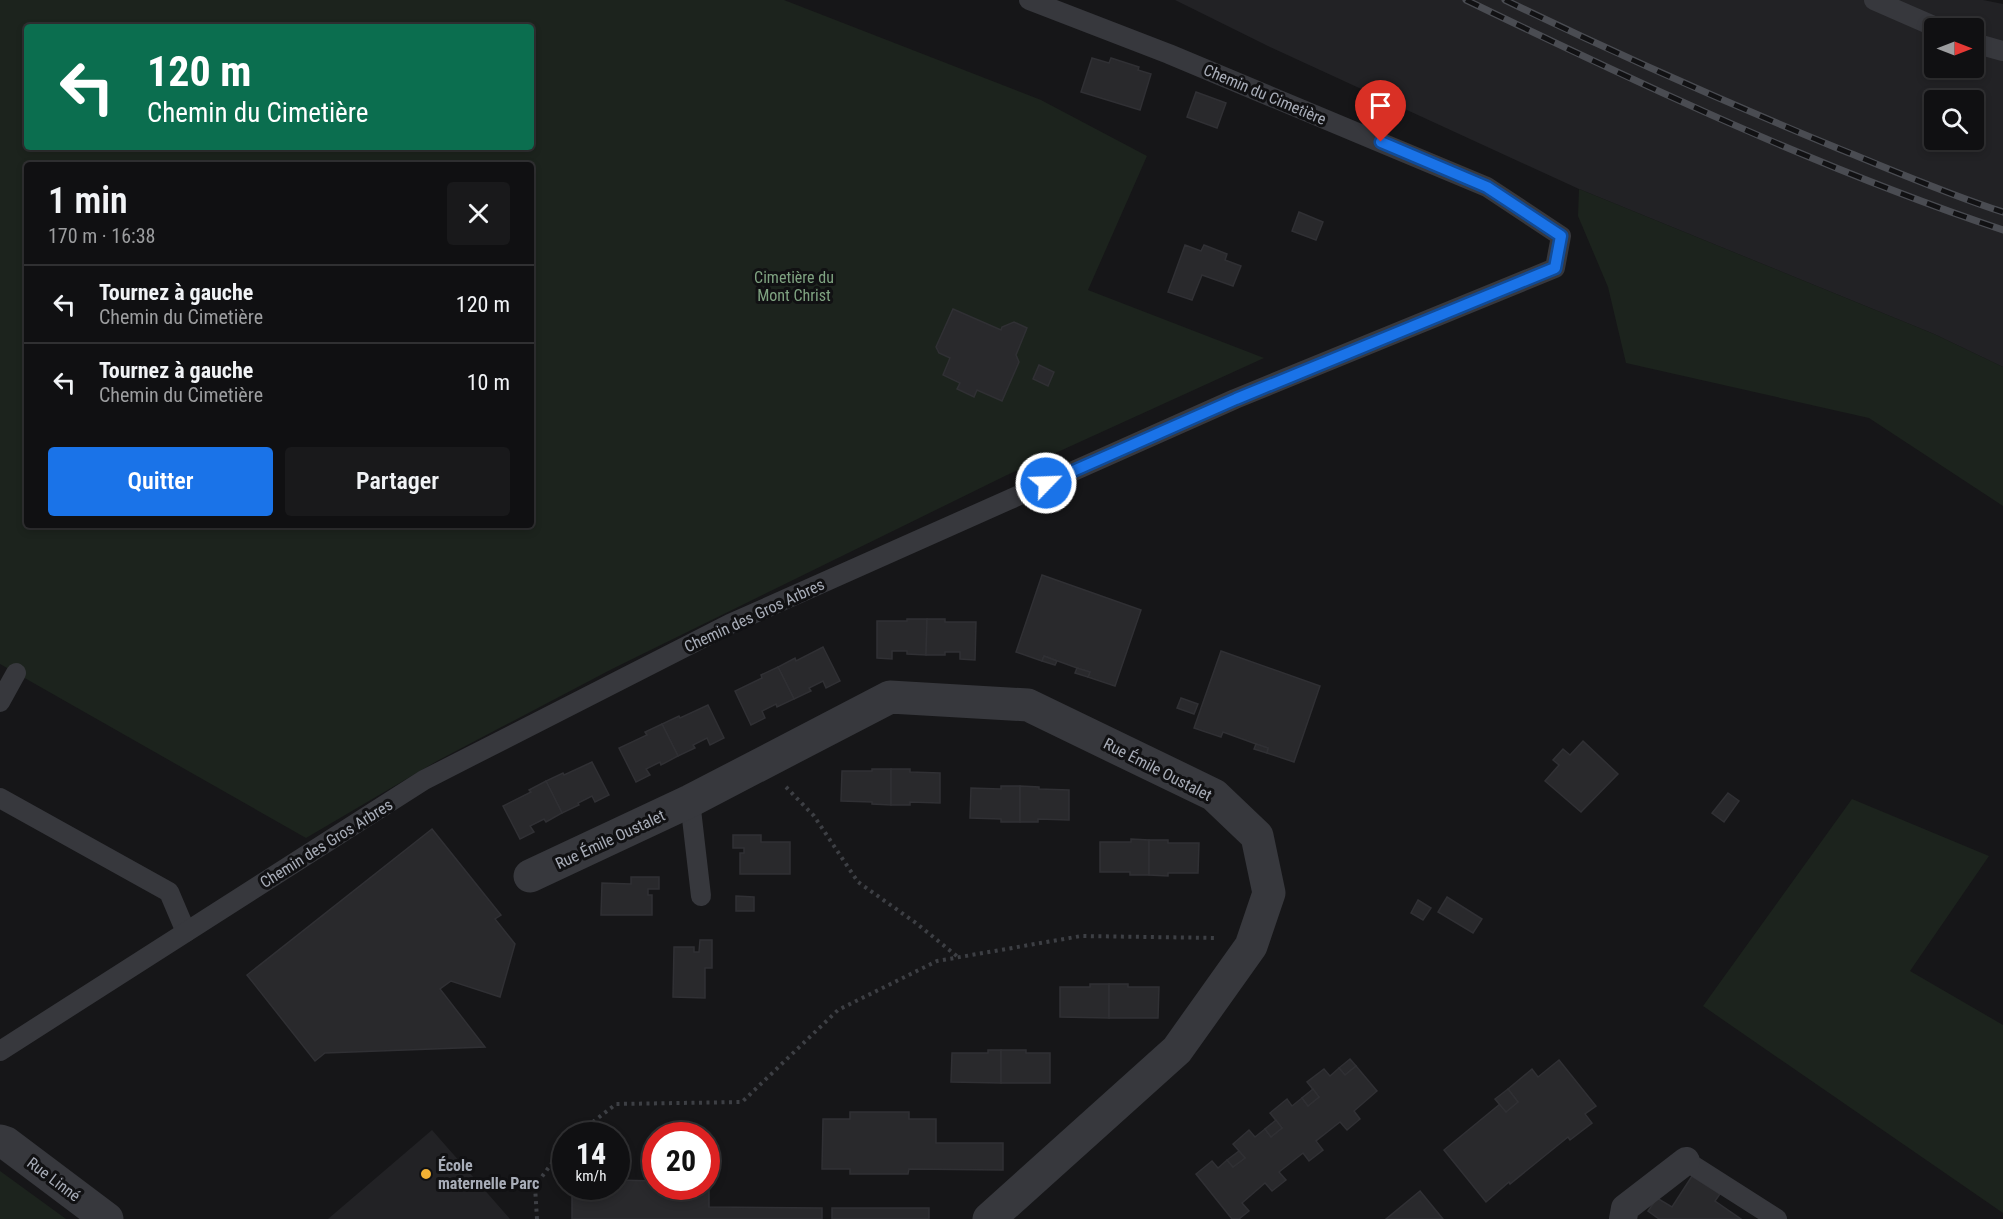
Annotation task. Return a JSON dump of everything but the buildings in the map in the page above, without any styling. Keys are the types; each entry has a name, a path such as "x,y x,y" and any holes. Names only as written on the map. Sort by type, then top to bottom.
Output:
{"street":[{"name":"Rue Émile Oustalet","path":"530,876 690,801 890,697 1028,705 1214,795 1257,836 1269,893 1251,946 1177,1050 989,1219"},
{"name":"Rue Linné","path":"0,1141 6,1143 107,1219"},
{"path":"1623,1219 1625,1208 1686,1161"}],"lane":[{"name":"Chemin du Cimetière","path":"1029,0 1169,54 1487,187 1561,236 1555,268"},
{"path":"1874,0 1924,22"},
{"path":"1984,46 2003,51"},
{"name":"Chemin des Gros Arbres","path":"0,1051 424,780 730,624 1236,399 1555,268"},
{"path":"0,702 16,673"},
{"path":"0,798 169,892 186,932"},
{"name":"Rue Émile Oustalet","path":"690,801 701,896"},
{"path":"1686,1161 1777,1219"}],"path":[{"path":"763,764 814,816 858,882 916,923 958,958"},
{"path":"593,1122 616,1104 742,1102 838,1010 937,961 1080,936 1237,939 1251,946"},
{"path":"537,1219 535,1186 552,1163"}],"shaded area":[{"path":"1175,0 1983,0 2003,4 2003,367 1934,334 1579,189 1270,47"},
{"name":"École maternelle Parc","path":"432,1130 510,1219 328,1219"}],"green space":[{"name":"Cimetière du Mont Christ","path":"0,0 784,0 1041,100 1147,156 1088,290 1264,358 1007,475 612,669 437,761 306,838 0,664"},
{"path":"1579,189 1934,334 2003,367 2003,506 1869,418 1626,363 1608,287 1578,216"},
{"path":"1852,799 1989,856 1910,971 2003,1025 2003,1213 1703,1006"},
{"path":"0,1171 66,1219 0,1219"}],"railway":[{"path":"1466,0 1731,124 1866,180 2003,230"},
{"path":"1505,0 1753,113 1920,182 2003,212"}],"place":[{"name":"École maternelle Parc","path":"426,1174"}],"route":[{"path":"1046,483 1236,399 1555,268 1561,236 1487,187 1381,142"}]}
